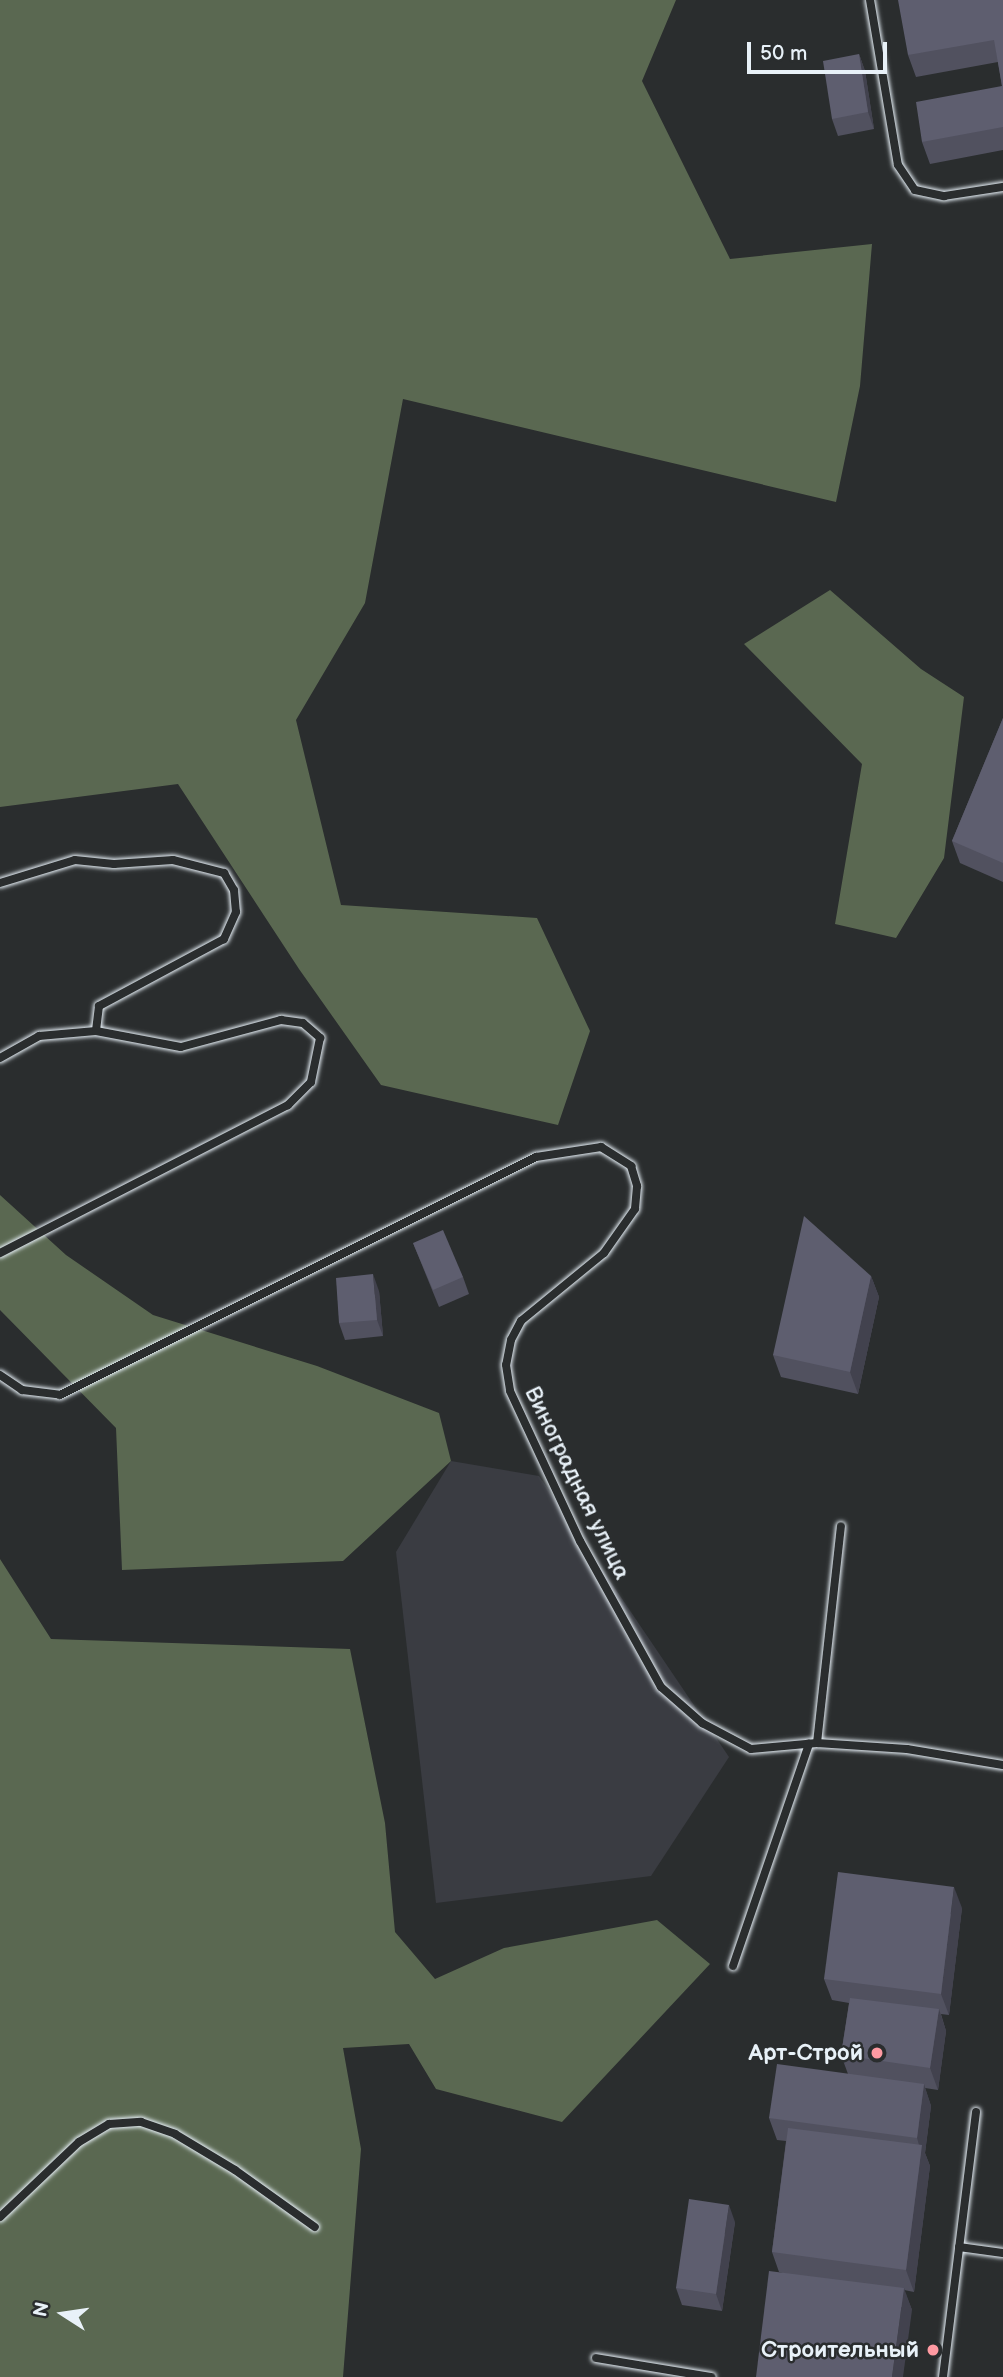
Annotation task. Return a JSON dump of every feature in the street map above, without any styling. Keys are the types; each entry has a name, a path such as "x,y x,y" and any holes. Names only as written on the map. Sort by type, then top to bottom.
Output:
{"lane":[{"path":"870,0 898,165 915,190 944,196 1003,187"},
{"path":"0,883 75,860 114,864 173,860 224,873 234,890 236,912 224,939 99,1006 96,1031"},
{"path":"0,1058 39,1036 96,1031 181,1047 281,1020 303,1023 320,1038 320,1057 311,1082 288,1105 0,1253"},
{"name":"Виноградная улица","path":"0,1375 22,1390 60,1395 536,1157 601,1147 631,1166 637,1186 635,1209 604,1254 521,1321 508,1352 510,1391 580,1541 661,1687 702,1723 751,1749 813,1743 907,1749 1003,1765"},
{"path":"733,1966 813,1743 841,1527"},
{"path":"943,2377 976,2112"},
{"path":"0,2217 79,2143 109,2124 141,2122 175,2134 235,2170 315,2227"},
{"path":"959,2247 1003,2253"},
{"path":"596,2358 711,2377"}],"shaded area":[{"path":"451,1461 539,1476 729,1757 651,1876 436,1903 396,1552"}],"green space":[{"path":"0,0 676,0 642,81 730,259 872,244 860,386 836,502 403,399 365,603 296,720 341,905 537,918 590,1031 558,1125 381,1085 299,969 178,784 0,807"},
{"path":"830,590 921,669 964,697 944,858 896,938 835,924 862,764 744,644"},
{"path":"0,1195 66,1255 153,1315 317,1366 439,1413 451,1461 343,1561 122,1570 116,1428 0,1310"},
{"path":"0,1559 51,1639 350,1649 385,1823 395,1932 435,1979 504,1948 657,1920 710,1964 562,2122 436,2089 409,2044 343,2048 361,2149 343,2377 0,2377"}],"building":[{"path":"898,0 1003,0 1003,127 922,142 916,102 1002,86 994,40 908,55"},
{"path":"859,54 868,112 832,119 823,61"},
{"path":"1003,718 1003,863 952,841"},
{"path":"804,1216 871,1276 850,1372 773,1355"},
{"path":"443,1230 463,1277 433,1290 413,1243"},
{"path":"373,1274 377,1320 339,1323 336,1278"},
{"path":"838,1872 954,1887 941,1994 824,1979"},
{"path":"850,1998 939,2009 930,2068 841,2055"},
{"path":"777,2064 924,2084 917,2138 769,2118"},
{"path":"788,2128 922,2145 906,2270 772,2252"},
{"path":"689,2199 729,2205 716,2294 676,2288"},
{"path":"769,2271 904,2288 892,2377 756,2377"}],"place":[{"name":"Арт-Строй","path":"877,2053"},
{"name":"Строительный","path":"933,2350"}]}
